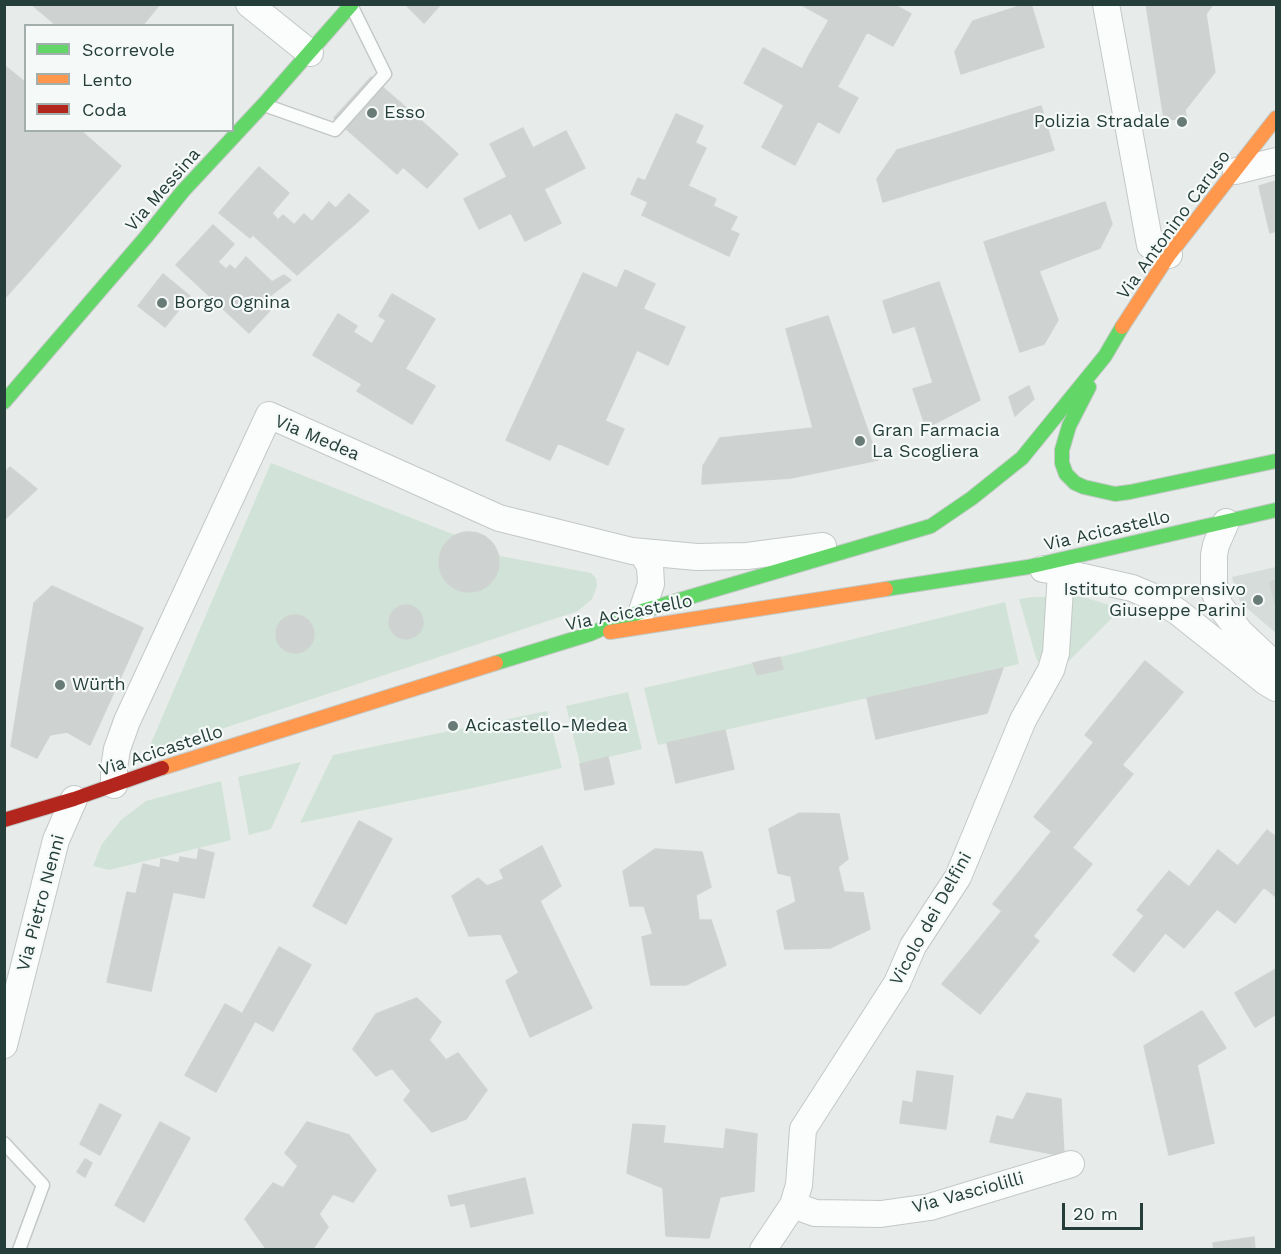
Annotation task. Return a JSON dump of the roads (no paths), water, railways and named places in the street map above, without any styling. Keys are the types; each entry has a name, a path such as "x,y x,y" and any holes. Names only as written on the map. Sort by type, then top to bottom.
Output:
{"main road":[{"name":"Via Messina","path":"4,402 183,191 352,5"},
{"name":"Via Antonino Caruso","path":"1105,356 1169,255 1276,118"},
{"name":"Via Acicastello","path":"1105,356 1070,426 1062,450 1062,463 1066,474 1075,483 1084,488 1115,494 1276,461"},
{"path":"590,634 642,611 931,526 972,498 1022,458 1105,356"},
{"name":"Via Acicastello","path":"4,820 590,634 1028,567 1276,510"}],"street":[{"path":"249,4 310,53"},
{"path":"1106,4 1150,245 1169,255"},
{"path":"1236,171 1276,161"},
{"name":"Via Medea","path":"114,785 117,749 127,721 269,415 499,518 642,553"},
{"path":"1226,522 1214,555 1214,591 1220,606 1240,632 1276,666"},
{"path":"642,553 697,557 747,556 896,537"},
{"path":"642,553 650,566 651,584 642,611"},
{"path":"1028,567 1132,588 1158,599 1276,688"},
{"name":"Vicolo dei Delfini","path":"762,1250 794,1204 799,1185 803,1130 897,983 913,946 958,877 1023,720 1051,670 1056,653 1060,572"},
{"name":"Via Pietro Nenni","path":"4,1045 56,840 74,799"},
{"name":"Via Vasciolilli","path":"794,1204 815,1213 881,1214 930,1207 1071,1164"}],"lane":[{"path":"264,104 335,130 378,82 385,74 352,5"},
{"path":"4,1143 43,1185 19,1250"}],"place":[{"name":"Esso","path":"372,113"},
{"name":"Polizia Stradale","path":"1182,122"},
{"name":"Borgo Ognina","path":"162,303"},
{"name":"Gran Farmacia La Scogliera","path":"860,441"},
{"name":"Istituto comprensivo Giuseppe Parini","path":"1258,600"},
{"name":"Würth","path":"60,685"},
{"name":"Acicastello-Medea","path":"453,726"}]}
